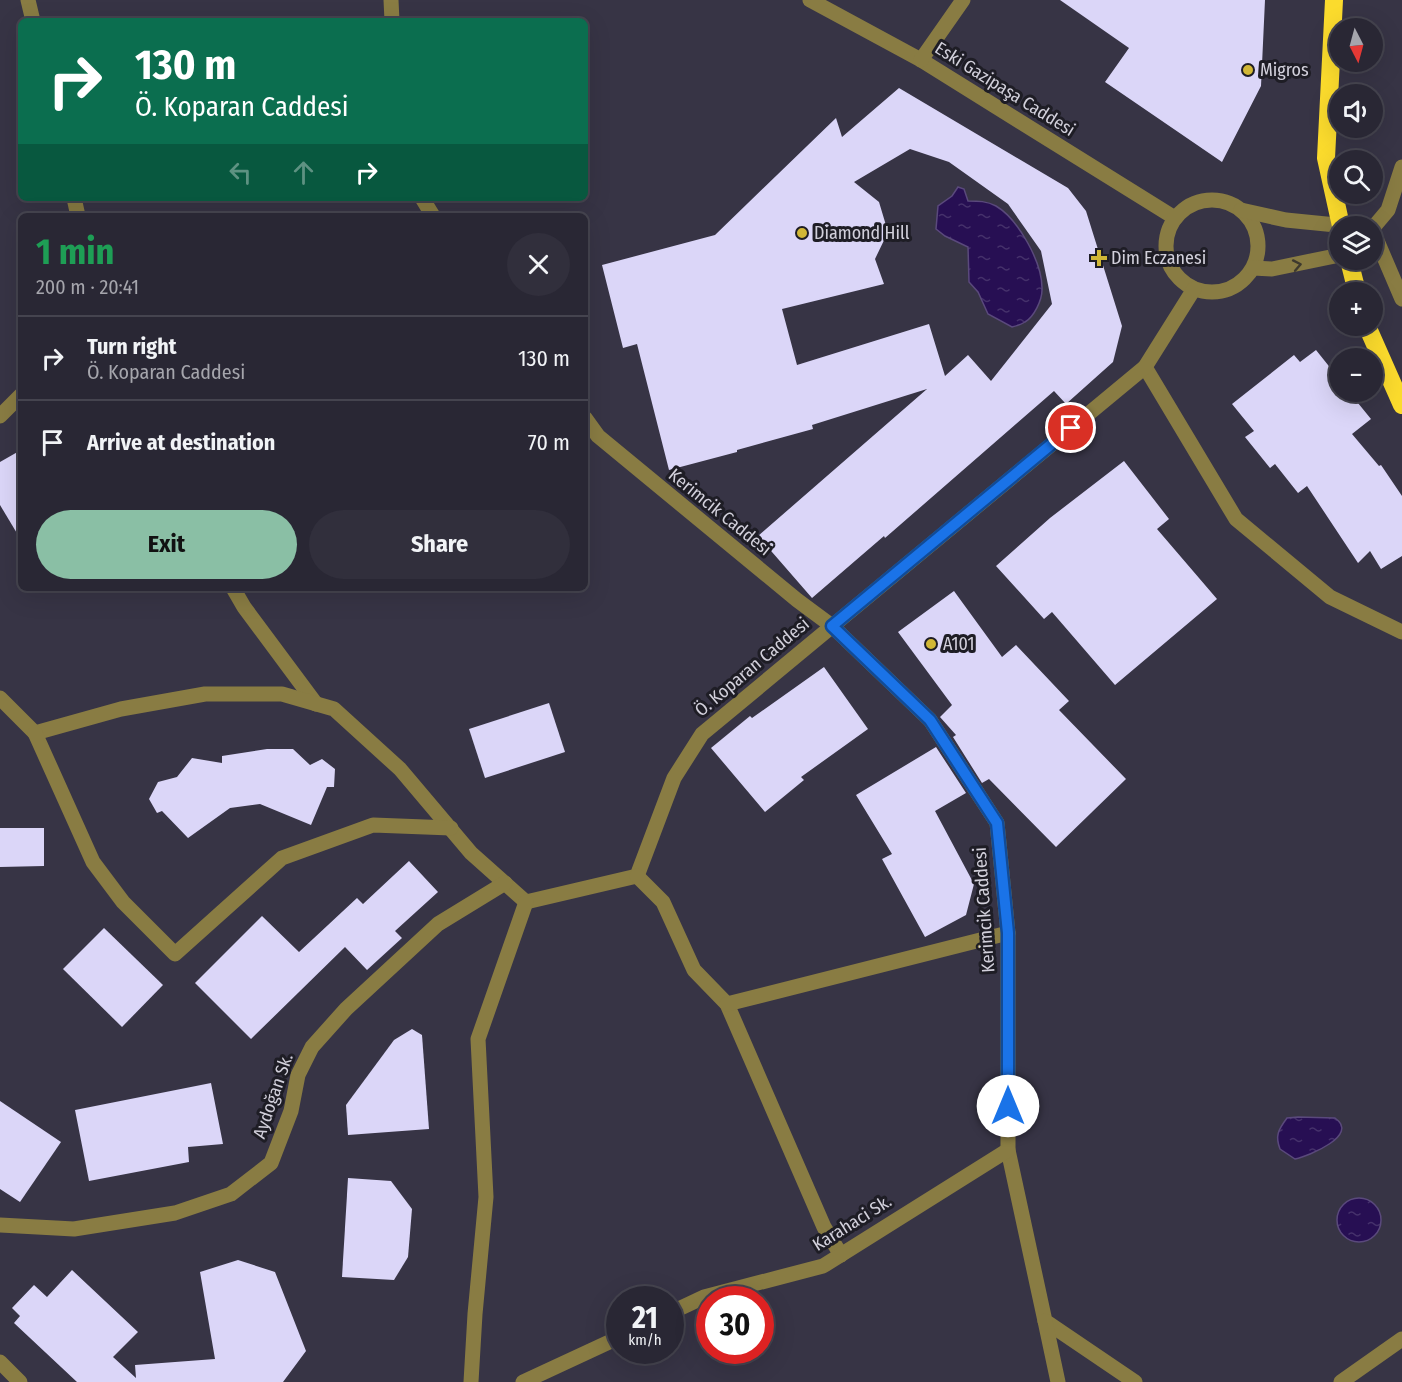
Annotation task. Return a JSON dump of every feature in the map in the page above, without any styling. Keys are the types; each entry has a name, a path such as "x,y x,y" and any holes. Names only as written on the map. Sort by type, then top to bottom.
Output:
{"highway":[{"path":"1334,0 1326,158 1339,216"},
{"path":"1371,336 1402,405"}],"street":[{"path":"28,0 32,18"},
{"path":"391,0 392,18"},
{"name":"Eski Gazipaşa Caddesi","path":"810,0 921,60 1175,218"},
{"path":"921,60 963,0"},
{"path":"1383,216 1388,210 1402,167"},
{"path":"1241,210 1251,222 1257,237 1258,253 1253,268 1245,279 1227,289 1207,292 1194,289 1182,282 1172,271 1166,258 1165,244 1168,230 1175,218 1184,208 1199,202 1214,200 1228,203 1241,210 1286,220 1329,225"},
{"path":"1383,254 1402,298"},
{"path":"1253,268 1272,269 1329,257"},
{"name":"Ö. Koparan Caddesi","path":"638,876 674,778 702,734 1145,367 1194,289"},
{"path":"1145,367 1236,519 1330,597 1402,632"},
{"path":"0,416 18,398"},
{"name":"Kerimcik Caddesi","path":"588,422 598,436 796,600 832,626 930,720 997,823 1008,933 1008,1149 1058,1382"},
{"path":"235,591 244,607 316,704"},
{"path":"35,733 121,709 206,694 282,694 334,709 400,769 471,853 526,902"},
{"path":"0,698 35,733 93,862 123,902 175,954 282,858 373,825 451,828"},
{"path":"526,902 638,876 663,902 694,970 727,1004 824,1227 841,1255"},
{"name":"Aydoğan Sk.","path":"0,1225 74,1229 175,1213 231,1194 271,1163 291,1111 298,1075 312,1047 346,1009 438,924 505,883"},
{"path":"471,1382 486,1197 478,1039 526,902"},
{"path":"727,1004 1008,933"},
{"name":"Karahaci Sk.","path":"684,1306 704,1297 823,1266 1008,1149"},
{"path":"1045,1320 1136,1382"},
{"path":"1341,1382 1402,1339"},
{"path":"523,1382 606,1343"},
{"path":"0,1362 20,1382"}],"water":[{"path":"958,187 964,189 968,201 989,203 1004,212 1020,231 1034,255 1041,279 1042,294 1034,312 1028,320 1022,323 1012,327 988,314 978,292 969,282 968,247 936,229 938,206 952,196"},
{"path":"1287,1118 1335,1118 1341,1125 1341,1131 1330,1144 1295,1159 1280,1149 1278,1137"},
{"path":"1359,1198 1368,1199 1375,1204 1380,1211 1380,1229 1375,1236 1368,1241 1359,1242 1350,1241 1343,1236 1338,1229 1337,1220 1338,1211 1343,1204 1350,1199"}],"building":[{"path":"1060,0 1265,0 1261,86 1222,162 1105,82 1129,48"},
{"path":"899,88 1068,188 1086,211 1122,326 1113,362 1066,404 1054,391 885,538 884,536 812,598 758,536 927,389 812,425 813,429 669,470 637,344 623,348 602,265 715,235 836,118 842,137","holes":["910,149 949,162 1008,204 1041,251 1052,304 991,381 968,355 945,376 929,324 797,365 782,309 884,284 875,259 888,232 879,202 854,182"]},
{"path":"1316,350 1329,366 1329,402 1357,402 1371,419 1352,434 1379,466 1381,465 1402,496 1402,556 1381,569 1370,551 1358,563 1307,486 1298,493 1275,464 1270,468 1245,437 1254,431 1232,404 1294,355 1300,362"},
{"path":"18,452 18,535 0,505 0,462"},
{"path":"1124,461 1169,519 1157,529 1217,599 1115,685 1052,612 1044,619 996,566 1050,518"},
{"path":"954,591 1002,657 1016,645 1069,701 1059,710 1126,779 1056,847 989,779 982,783 953,737 956,735 940,717 952,705 898,632"},
{"path":"824,667 868,729 801,777 804,780 765,812 711,748 750,716 752,718"},
{"path":"549,703 565,752 485,778 469,729"},
{"path":"936,747 966,793 935,811 974,884 966,915 925,937 882,859 892,854 856,795"},
{"path":"267,749 293,749 310,765 322,759 335,769 334,787 327,787 311,825 260,804 230,808 188,838 162,811 157,813 149,799 158,782 177,777 192,758 222,763 222,756"},
{"path":"0,828 44,828 44,866 0,867"},
{"path":"409,861 438,892 395,931 402,938 367,970 345,947 251,1039 195,983 262,916 299,952 357,898 363,904"},
{"path":"104,928 163,985 122,1027 63,969"},
{"path":"412,1029 422,1035 429,1129 348,1135 346,1105 394,1040"},
{"path":"211,1083 223,1144 188,1147 189,1162 89,1181 75,1110"},
{"path":"0,1101 61,1142 20,1202 0,1189"},
{"path":"348,1178 391,1181 412,1209 408,1257 394,1280 342,1277"},
{"path":"238,1260 275,1272 306,1351 283,1382 77,1382 14,1323 20,1316 12,1308 34,1285 47,1297 72,1270 138,1332 113,1357 136,1378 135,1365 215,1359 200,1272"}],"place":[{"name":"Migros","path":"1248,70"},
{"name":"Diamond Hill","path":"802,233"},
{"name":"Dim Eczanesi","path":"1099,258"},
{"name":"A101","path":"931,644"}],"route":[{"path":"1008,1106 1008,933 997,823 930,720 832,626 1071,428"}]}
